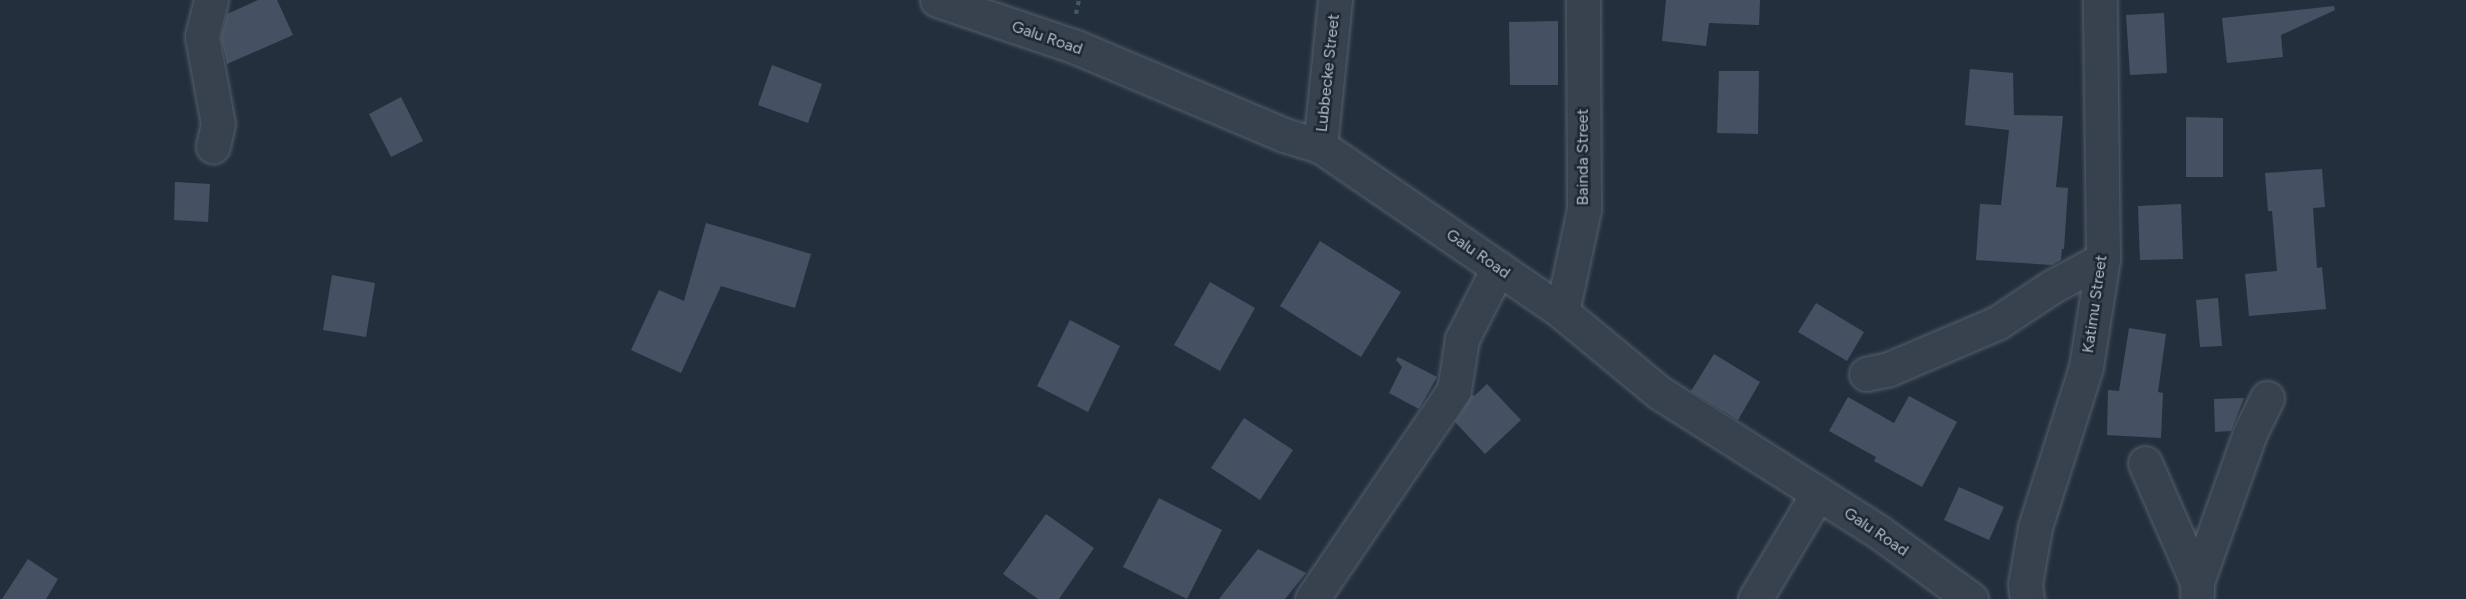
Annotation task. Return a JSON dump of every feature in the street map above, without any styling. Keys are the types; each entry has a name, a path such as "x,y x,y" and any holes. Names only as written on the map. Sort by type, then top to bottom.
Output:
{"street":[{"path":"211,0 202,37 218,124 213,146"},
{"name":"Galu Road","path":"937,0 1076,47 1284,135 1320,146 1562,312 1660,393 1879,532 1971,599"},
{"name":"Lubbecke Street","path":"1320,146 1335,0"},
{"name":"Bainda Street","path":"1562,312 1584,209 1583,0"},
{"name":"Katimu Street","path":"2026,599 2025,584 2035,527 2086,367 2103,260 2100,0"},
{"path":"1866,374 1889,369 1997,323 2053,286 2103,260"},
{"path":"1312,599 1454,390 1462,339 1498,268"},
{"path":"2197,590 2250,433 2267,398"},
{"path":"2145,463 2197,590"},
{"path":"1755,599 1818,493"}],"building":[{"path":"258,0 277,0 293,35 227,64 221,38 227,14"},
{"path":"1666,0 1760,0 1759,25 1709,23 1706,46 1662,41"},
{"path":"2334,6 2335,10 2281,35 2283,57 2227,63 2222,18"},
{"path":"2164,13 2167,73 2130,75 2126,15"},
{"path":"1558,21 1558,85 1510,85 1509,22"},
{"path":"772,65 822,84 808,123 758,105"},
{"path":"1970,69 2013,73 2014,115 2063,116 2056,187 2068,188 2064,249 2062,249 2061,260 2052,265 1976,260 1980,204 2001,205 2009,130 1965,125"},
{"path":"1719,71 1759,71 1758,134 1717,133"},
{"path":"401,97 423,141 391,157 369,114"},
{"path":"2186,117 2223,118 2223,177 2186,177"},
{"path":"2322,169 2325,207 2313,208 2317,268 2322,267 2326,309 2249,316 2245,274 2277,271 2272,211 2268,211 2265,173"},
{"path":"175,182 210,184 208,222 174,220"},
{"path":"2181,204 2183,259 2140,260 2138,206"},
{"path":"706,223 811,254 795,308 721,286 681,373 631,350 659,290 684,301"},
{"path":"1320,241 1401,292 1361,357 1280,306"},
{"path":"332,275 375,283 366,337 323,330"},
{"path":"1210,282 1255,308 1220,371 1174,345"},
{"path":"2218,298 2222,346 2200,347 2196,300"},
{"path":"1816,303 1864,332 1847,361 1798,332"},
{"path":"1070,320 1120,346 1088,412 1037,386"},
{"path":"2129,328 2166,334 2158,392 2163,393 2161,438 2107,435 2108,390 2119,391"},
{"path":"1714,354 1760,382 1738,420 1691,391"},
{"path":"1398,357 1437,377 1419,409 1389,393 1402,367 1396,360"},
{"path":"1487,384 1521,420 1485,454 1455,422 1472,395 1474,396"},
{"path":"1909,396 1957,422 1922,487 1874,461 1876,457 1829,431 1848,397 1894,423"},
{"path":"2244,398 2231,431 2215,432 2214,399"},
{"path":"1244,418 1293,450 1260,500 1211,468"},
{"path":"1959,487 2004,507 1989,540 1944,520"},
{"path":"1159,498 1222,530 1187,599 1123,567"},
{"path":"1046,514 1094,548 1059,599 1038,599 1003,574"},
{"path":"1258,549 1306,573 1285,599 1219,599"},
{"path":"28,559 58,579 46,599 2,599"}]}
